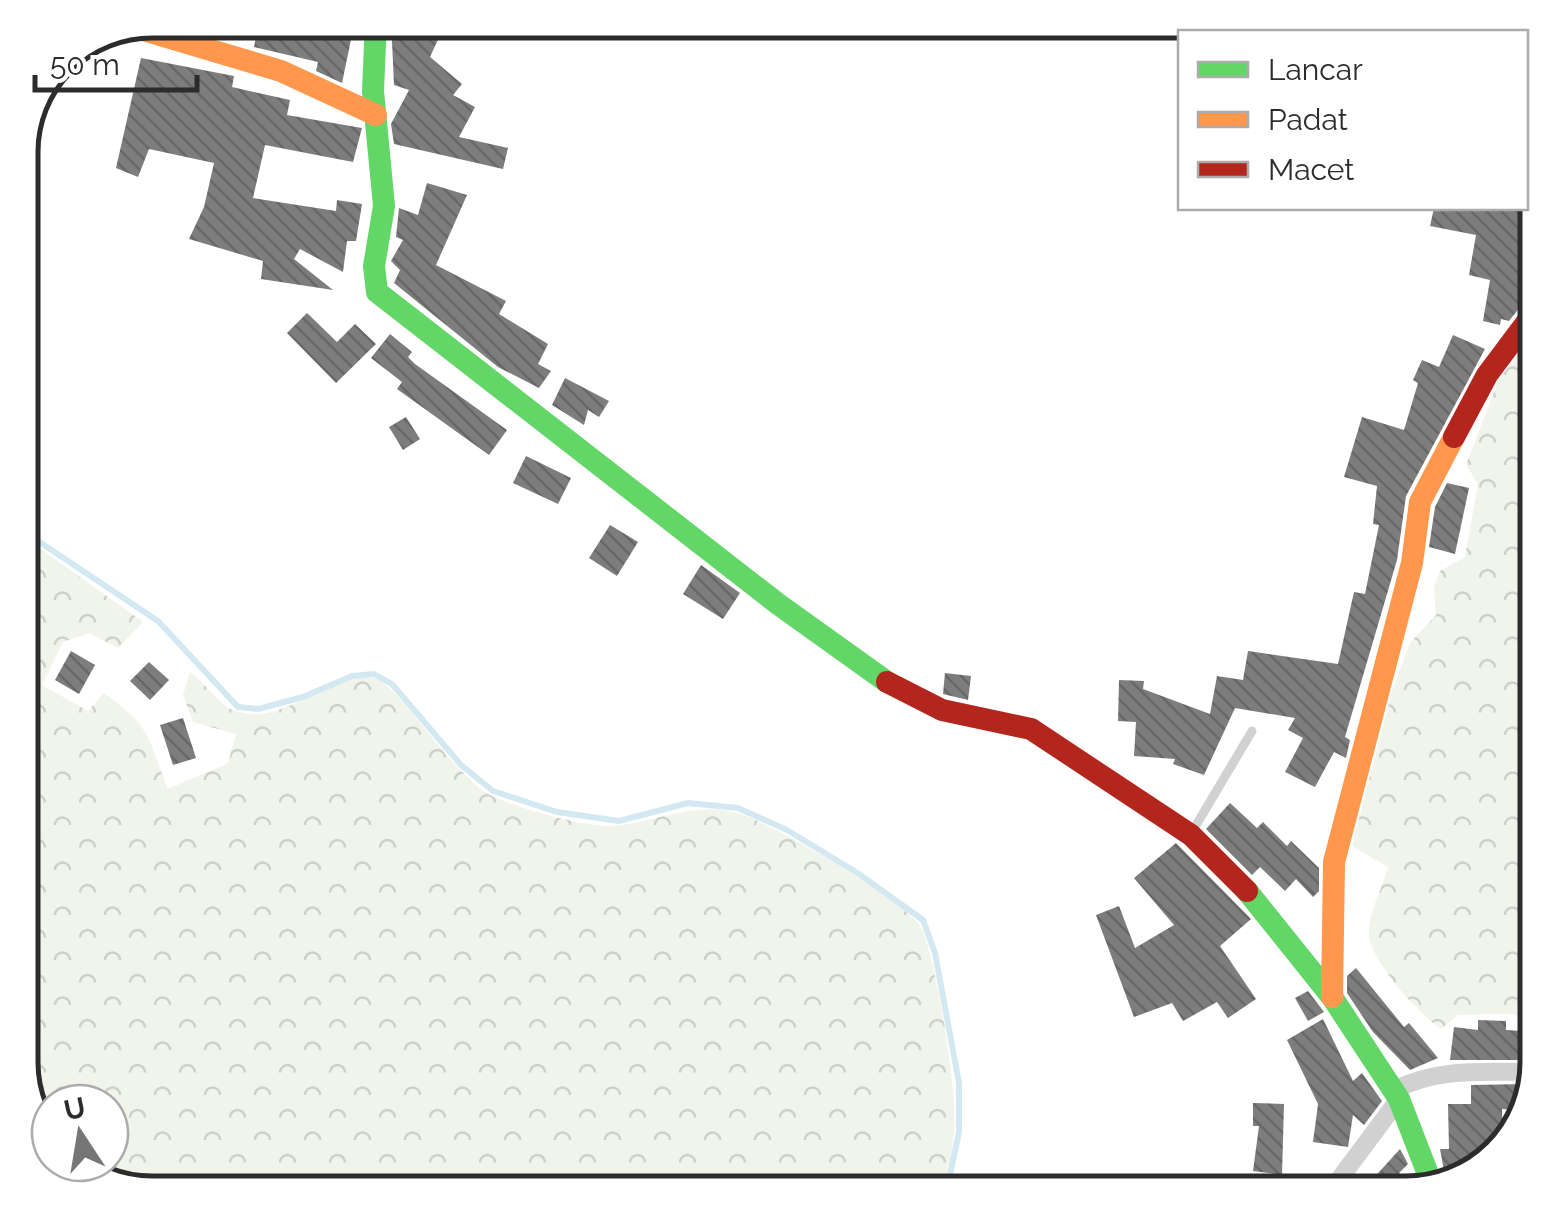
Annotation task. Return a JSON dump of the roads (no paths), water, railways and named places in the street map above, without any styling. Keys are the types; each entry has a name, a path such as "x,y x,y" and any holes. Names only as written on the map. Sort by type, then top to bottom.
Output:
{"street":[{"path":"171,38 281,70 376,116"},
{"path":"376,38 376,116 385,187 373,280 386,300 778,604 900,691 942,710 1030,729 1190,834 1252,896 1332,997 1397,1095 1428,1174"},
{"path":"1332,997 1334,862 1388,666 1412,563 1420,502 1487,375 1520,331"},
{"path":"1342,1176 1397,1095 1415,1080 1462,1070 1520,1072"}],"lane":[{"path":"1190,834 1252,731"}],"waterway":[{"path":"38,541 158,621 238,707 258,709 303,697 352,676 374,674 392,684 461,765 493,791 557,812 619,821 688,803 738,808 787,830 859,874 923,920 935,953 959,1083 959,1132 950,1176"}]}
